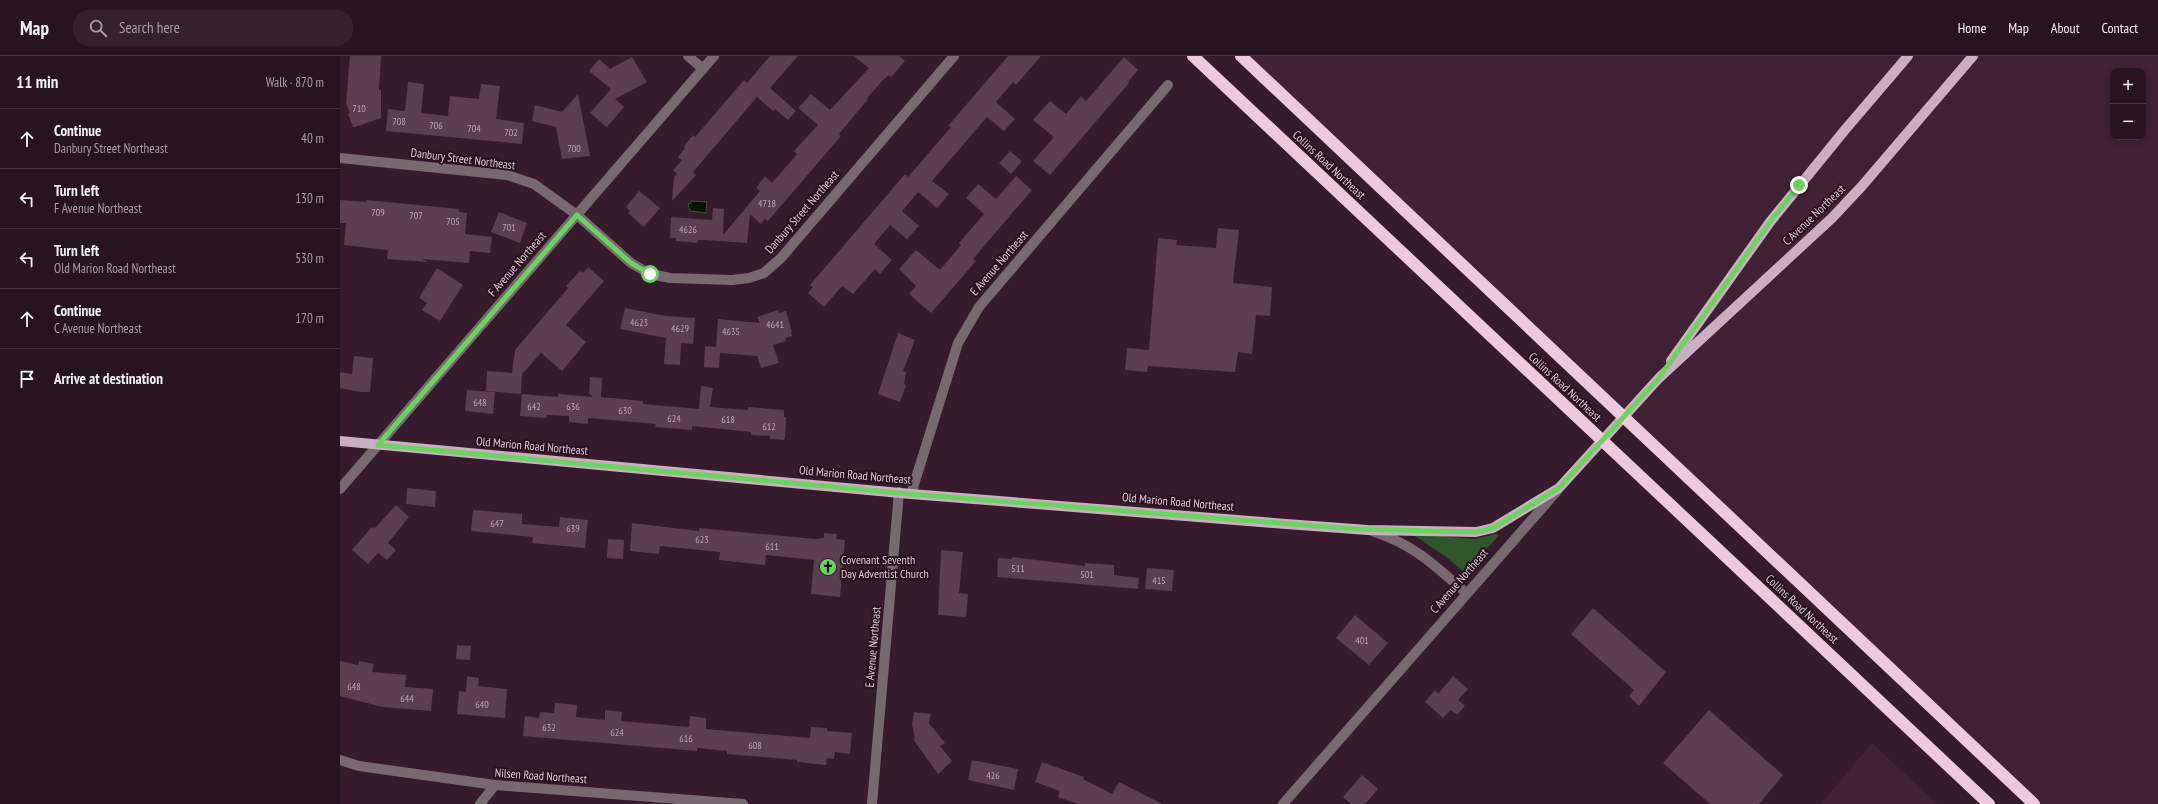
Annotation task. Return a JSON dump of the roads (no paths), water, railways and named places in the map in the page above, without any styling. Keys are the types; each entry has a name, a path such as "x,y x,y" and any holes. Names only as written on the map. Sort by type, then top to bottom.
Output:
{"highway":[{"name":"Collins Road Northeast","path":"1193,56 1989,804"},
{"name":"Collins Road Northeast","path":"1240,56 2034,804"}],"main road":[{"name":"C Avenue Northeast","path":"1659,378 1770,222 1844,131 1908,56"},
{"name":"C Avenue Northeast","path":"1559,488 1659,378 1832,218 1862,186 1973,56"},
{"name":"Old Marion Road Northeast","path":"340,441 911,494 1368,530 1476,532 1493,528 1559,488"}],"street":[{"path":"688,56 704,69"},
{"name":"F Avenue Northeast","path":"340,489 714,56"},
{"name":"Danbury Street Northeast","path":"340,158 507,175 534,184 577,215 631,263 650,274 670,278 732,280 748,278 764,273 781,258 954,56"},
{"name":"E Avenue Northeast","path":"911,494 958,343 978,307 1168,85"},
{"name":"C Avenue Northeast","path":"1283,804 1559,488"},
{"name":"E Avenue Northeast","path":"872,804 899,492"},
{"name":"Old Marion Road Northeast","path":"1368,530 1402,542 1420,553 1466,593"},
{"name":"Nilsen Road Northeast","path":"340,760 359,766 495,786 743,804"},
{"path":"480,804 495,786"}],"place":[{"name":"Covenant Seventh Day Adventist Church","path":"828,567"}]}
